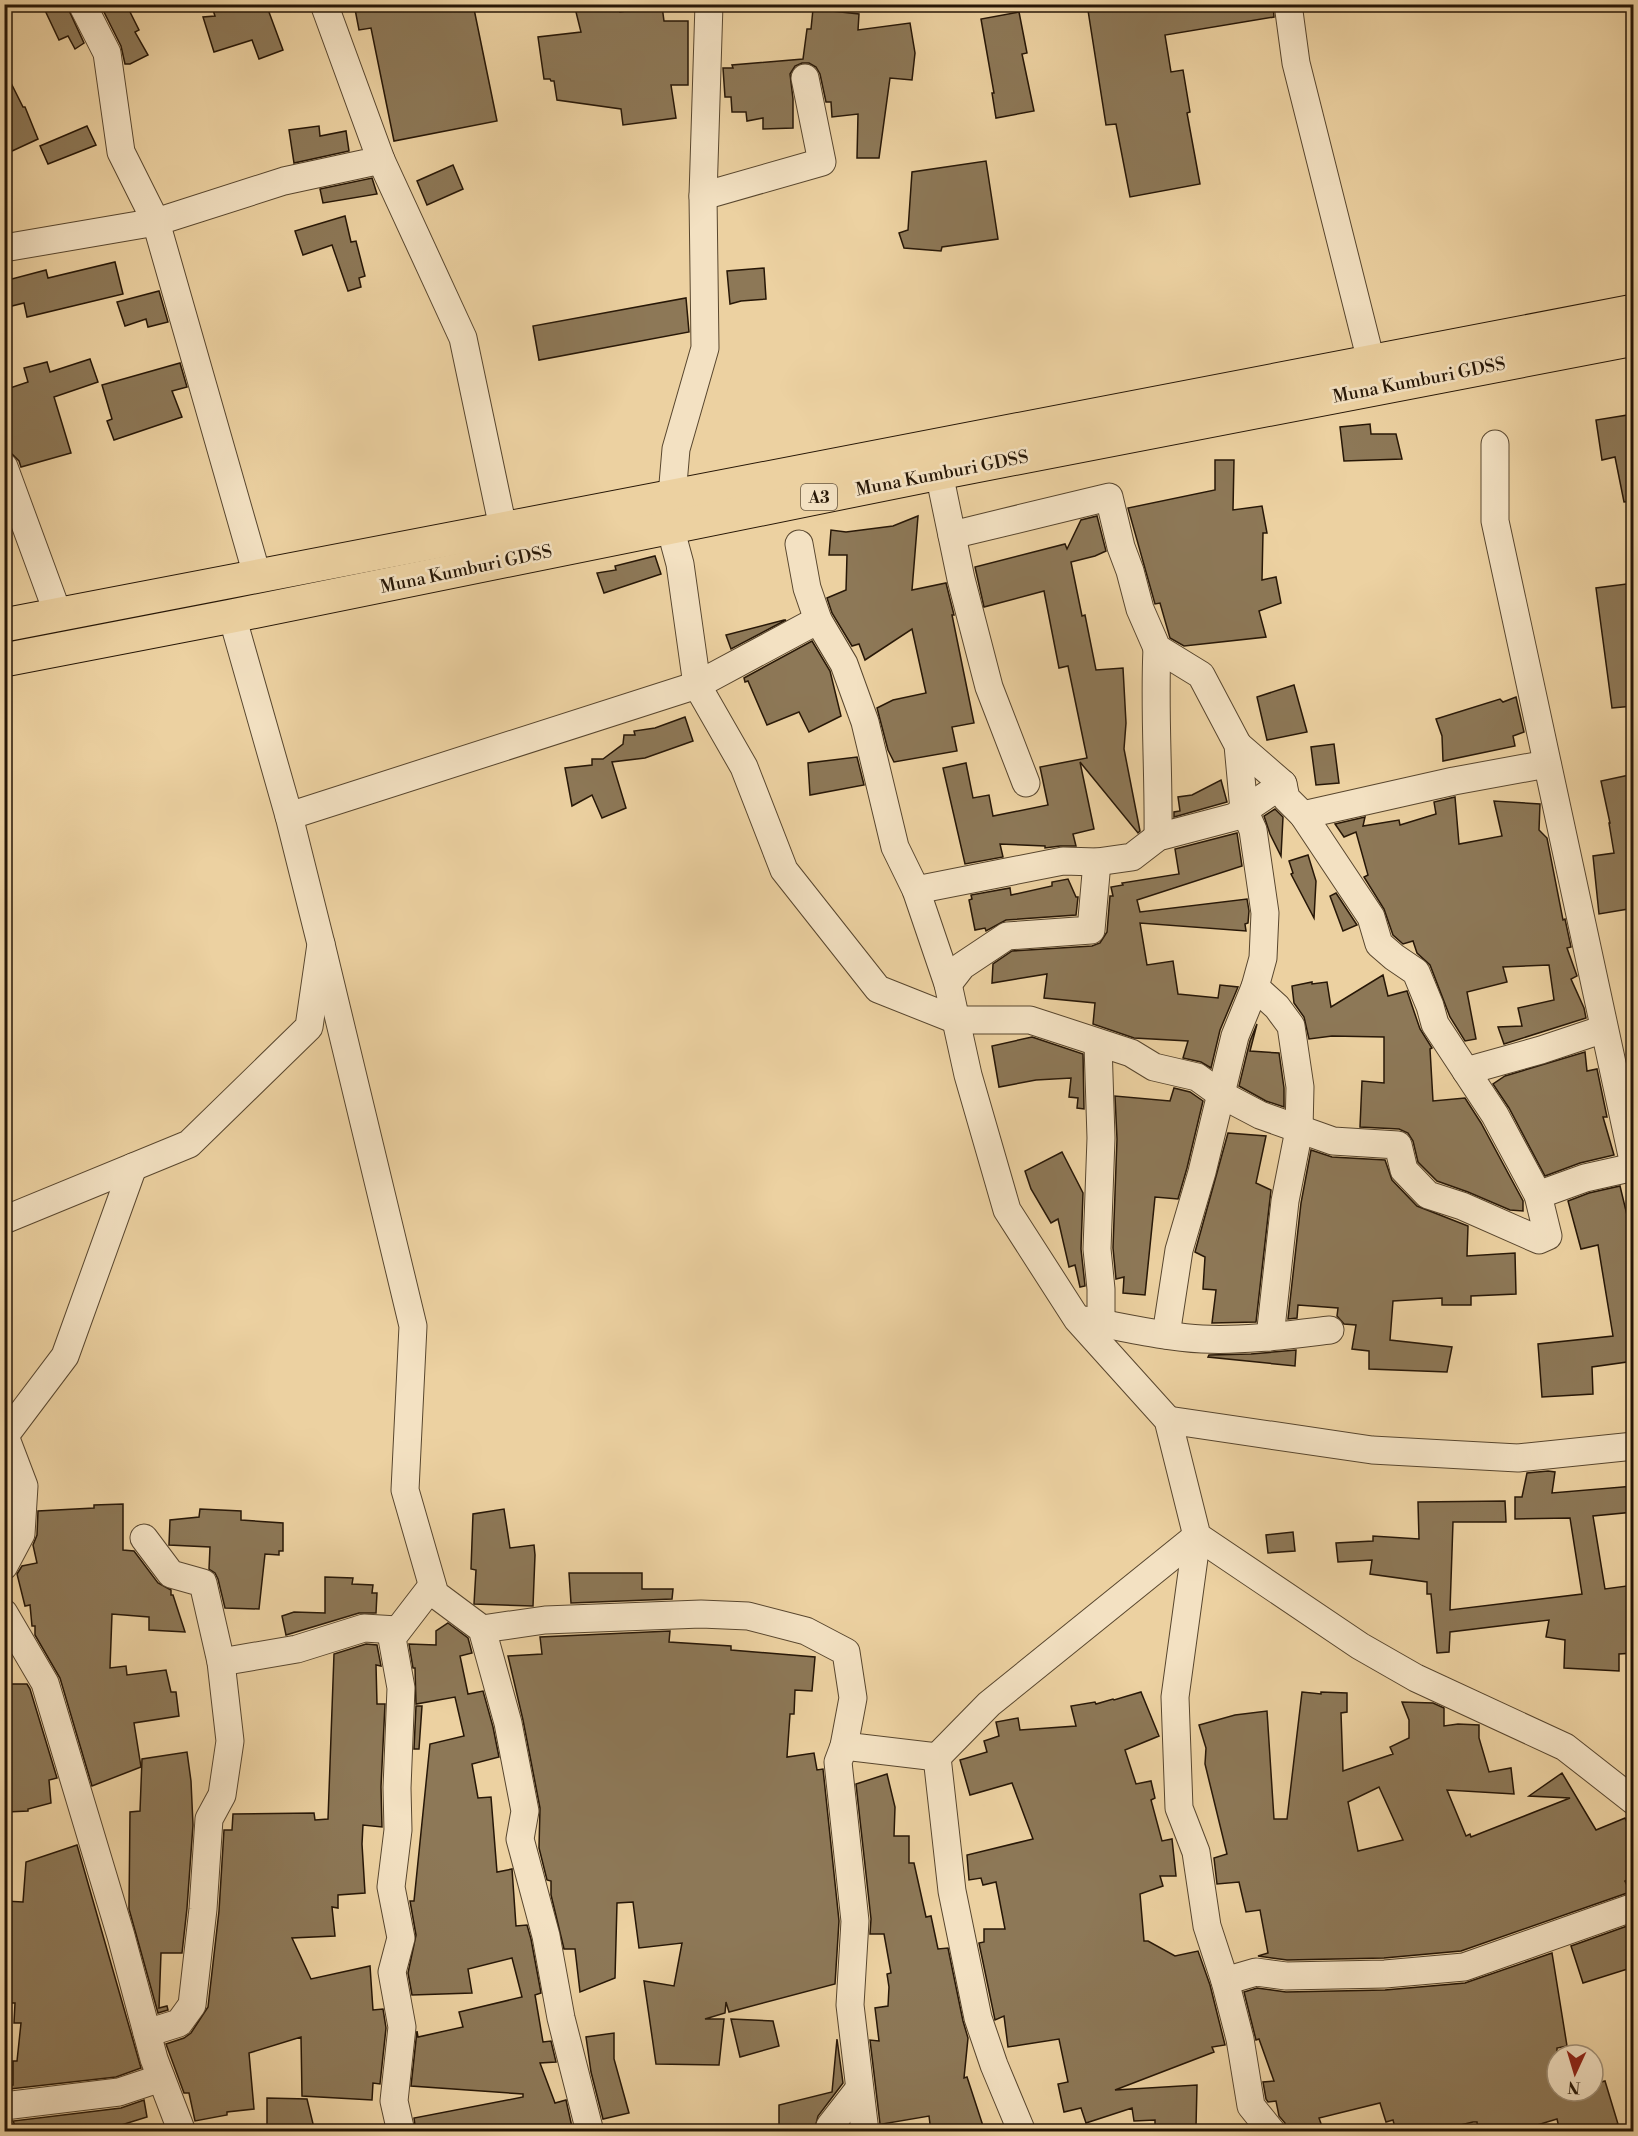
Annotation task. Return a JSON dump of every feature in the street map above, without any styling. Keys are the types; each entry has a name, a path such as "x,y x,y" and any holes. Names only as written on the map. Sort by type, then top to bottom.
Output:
{"highway":[{"name":"Muna Kumburi GDSS","path":"4,625 1634,311"},
{"name":"Muna Kumburi GDSS","path":"4,660 939,473 1634,339"}],"street":[{"path":"82,4 107,53 121,152 156,222 257,575"},
{"path":"324,4 381,160 464,338 503,528"},
{"path":"674,495 676,449 705,348 703,196 709,4"},
{"path":"1288,4 1296,63 1371,361"},
{"path":"703,196 822,162 805,78"},
{"path":"4,248 156,222 284,181 381,160"},
{"path":"1495,444 1495,521 1634,1166 1585,1178 1538,1195"},
{"path":"4,467 58,614"},
{"path":"939,473 989,687 1026,783"},
{"path":"952,535 1109,497 1120,547 1130,571 1140,609 1157,648 1155,696 1158,837"},
{"path":"670,527 680,564 697,685 744,767 784,870 878,989 956,1020 1030,1020 1131,1053 1154,1067 1197,1077 1222,1095 1260,1115 1333,1141 1398,1145 1404,1170 1428,1196 1462,1206 1539,1240 1548,1236 1538,1195 1495,1115 1435,1024 1416,972 1379,944 1371,917 1303,815 1286,798 1283,784 1238,745 1201,675 1157,648"},
{"path":"799,544 807,588 818,620 844,664 865,722 895,846 916,890 948,984 968,1075 1007,1210 1089,1321 1168,1420 1197,1536 1175,1697 1179,1808 1196,1852 1207,1926 1226,1981 1240,2039 1251,2106 1272,2132"},
{"path":"232,616 289,816 413,1326 405,1490 435,1594 482,1629 508,1723 525,1811 520,1839 546,1936 561,2018 590,2132"},
{"path":"289,816 697,685 818,620"},
{"path":"1166,1335 1179,1250 1222,1095 1235,1036 1255,987 1263,958 1265,913 1253,830 1244,810 1238,745"},
{"path":"1303,815 1454,781 1547,764"},
{"path":"916,890 1063,861 1097,862 1132,857 1158,837 1234,817 1283,784"},
{"path":"948,984 962,966 1007,936 1091,930 1097,862"},
{"path":"4,1220 189,1144 309,1027 321,944"},
{"path":"1255,987 1277,1007 1291,1026 1300,1087 1299,1130 1285,1201 1270,1337"},
{"path":"1466,1071 1604,1029"},
{"path":"1089,1321 1101,1289 1097,1249 1101,1138 1098,1044"},
{"path":"4,1566 21,1534 24,1486 5,1437 65,1356 133,1167"},
{"path":"1089,1321 1166,1335 1203,1339 1270,1337 1330,1330"},
{"path":"1168,1420 1372,1450 1507,1458 1634,1446"},
{"path":"937,1756 989,1704 1197,1536"},
{"path":"1197,1536 1360,1646 1416,1678 1565,1747 1634,1801"},
{"path":"144,1538 171,1574 203,1583 221,1662 230,1741 222,1795 209,1819 203,1909 192,2005 179,2023 147,2033"},
{"path":"401,2132 394,2101 402,2027 392,1972 401,1938 392,1887 398,1830 397,1788 401,1688 392,1638 432,1586"},
{"path":"4,1613 45,1683 121,1936 147,2033 182,2132"},
{"path":"482,1629 546,1620 701,1614 748,1616 806,1630 846,1652 853,1698 844,1746 838,1762 855,1922 850,2005 865,2132"},
{"path":"221,1662 297,1649 364,1628 397,1630"},
{"path":"844,1746 937,1756"},
{"path":"937,1756 952,1891 978,2018 994,2065 1022,2132"},
{"path":"1226,1981 1256,1972 1286,1976 1385,1974 1464,1966 1634,1907"},
{"path":"4,2106 119,2092 161,2078"},
{"path":"829,2132 830,2126 859,2090"}],"building":[{"path":"42,4 66,4 84,43 75,49 68,36 59,40"},
{"path":"100,4 126,4 139,30 135,32 148,55 130,64 125,64 121,46"},
{"path":"211,4 266,4 283,50 259,59 252,40 214,52 203,17 215,16"},
{"path":"354,4 473,4 497,121 394,141 371,28 359,30"},
{"path":"574,4 619,4 620,12 662,6 664,21 688,21 688,85 671,85 676,118 623,125 621,109 557,100 554,81 544,79 538,37 581,32"},
{"path":"1087,4 1273,4 1274,17 1165,35 1171,72 1183,70 1190,112 1187,113 1200,184 1130,197 1116,124 1106,125"},
{"path":"813,9 859,14 858,30 910,23 915,53 912,80 890,78 879,158 857,158 858,114 832,117 831,102 826,102 820,74 816,67 809,63 795,66 790,74 793,128 763,129 763,118 747,121 746,112 732,112 731,97 725,97 723,68 733,68 732,65 803,59 807,29 811,29"},
{"path":"1019,12 1027,53 1022,54 1034,111 996,118 981,19"},
{"path":"4,69 25,107 38,139 10,152 4,139"},
{"path":"87,126 96,145 48,164 40,146"},
{"path":"319,126 320,136 346,131 349,151 294,163 289,130"},
{"path":"986,161 998,239 942,247 941,251 904,248 899,233 908,230 912,172"},
{"path":"453,165 463,189 427,205 417,181"},
{"path":"372,178 377,194 323,203 320,189"},
{"path":"345,216 351,242 356,241 365,276 359,278 361,287 348,291 332,245 303,255 295,231"},
{"path":"115,262 123,294 27,317 24,303 4,308 4,281 46,270 48,278"},
{"path":"764,268 766,299 730,304 727,271"},
{"path":"159,291 168,322 148,327 146,319 125,326 117,302"},
{"path":"686,298 689,332 539,360 533,326"},
{"path":"90,359 98,382 54,397 71,453 21,467 19,461 11,453 4,433 4,390 28,382 24,368 47,362 50,372"},
{"path":"180,363 187,387 172,391 182,417 114,440 107,421 112,419 102,385"},
{"path":"1634,414 1634,501 1624,502 1615,457 1602,460 1596,420"},
{"path":"1370,424 1371,434 1396,434 1402,459 1344,461 1340,427"},
{"path":"1215,460 1234,460 1233,510 1262,506 1267,533 1263,533 1262,580 1276,577 1281,603 1259,611 1266,637 1184,646 1170,638 1160,603 1155,604 1128,508 1215,490"},
{"path":"918,516 912,590 946,583 974,723 952,727 957,751 894,762 888,750 877,708 893,700 926,693 912,629 865,660 859,644 852,646 832,613 827,598 846,590 847,555 829,555 831,530 846,532 893,526"},
{"path":"1097,516 1106,551 1071,562 1096,670 1123,668 1126,723 1124,749 1140,831 1138,833 1080,762 1094,829 1073,834 1076,846 1045,848 1045,846 1000,844 1003,857 965,864 943,768 966,763 973,798 989,795 993,816 1048,805 1040,767 1087,758 1068,666 1059,668 1044,591 984,607 975,567 1065,544 1067,549 1081,520"},
{"path":"655,556 661,574 604,593 597,573 616,570 615,566"},
{"path":"1634,583 1634,706 1612,708 1596,588"},
{"path":"786,620 731,649 726,635"},
{"path":"812,641 830,671 841,716 809,732 799,712 767,725 748,681 745,682 744,678"},
{"path":"1294,685 1307,732 1267,740 1257,697"},
{"path":"1516,697 1524,732 1513,736 1515,746 1443,761 1442,736 1436,719 1500,699 1503,702"},
{"path":"685,717 693,741 645,758 612,762 626,808 602,818 592,795 572,806 565,768 592,765 592,759 603,759 623,744 624,735 635,735 634,731 655,728"},
{"path":"1334,744 1339,783 1316,785 1311,747"},
{"path":"857,757 864,785 810,795 808,763"},
{"path":"1634,774 1634,908 1599,914 1593,856 1614,853 1601,781"},
{"path":"1221,780 1227,802 1174,817 1174,812 1180,811 1178,797 1192,795"},
{"path":"1455,797 1459,844 1502,836 1494,801 1540,804 1539,830 1547,838 1563,920 1565,919 1571,947 1567,948 1577,976 1571,979 1586,1018 1504,1044 1498,1027 1522,1026 1518,1008 1554,1000 1549,965 1503,967 1507,982 1467,992 1476,1039 1465,1041 1450,1017 1430,965 1417,953 1413,941 1403,944 1393,935 1384,909 1364,877 1368,875 1356,832 1344,837 1335,824 1365,817 1363,826 1399,820 1400,825 1436,814 1434,802"},
{"path":"1275,809 1283,817 1281,856 1264,816"},
{"path":"1237,833 1242,866 1137,900 1140,912 1247,899 1249,911 1248,923 1245,924 1246,931 1140,923 1147,965 1173,961 1178,994 1218,998 1220,985 1238,987 1220,1030 1211,1068 1201,1062 1183,1058 1188,1041 1134,1038 1093,1024 1095,1003 1044,998 1047,974 992,983 993,964 1012,951 1092,946 1100,943 1107,932 1110,896 1113,896 1111,887 1123,885 1122,883 1179,874 1175,849"},
{"path":"1308,855 1316,881 1314,918 1291,874 1293,873 1289,861"},
{"path":"1068,879 1078,897 1076,915 1006,920 986,931 985,928 975,930 969,900 972,899 971,895 1010,888 1011,895 1052,886 1052,882"},
{"path":"1336,893 1357,925 1343,931 1330,896"},
{"path":"1383,975 1388,996 1407,991 1420,1029 1432,1048 1430,1049 1433,1101 1465,1098 1523,1201 1523,1211 1510,1210 1437,1181 1418,1162 1413,1141 1408,1133 1399,1129 1360,1127 1362,1081 1384,1083 1384,1037 1332,1036 1309,1039 1304,1017 1294,1003 1292,986 1327,982 1331,1007"},
{"path":"1257,1024 1250,1051 1279,1053 1284,1107 1266,1101 1239,1086 1250,1041"},
{"path":"1032,1037 1083,1054 1084,1109 1077,1108 1078,1098 1069,1097 1071,1078 1036,1080 999,1087 992,1046"},
{"path":"1585,1052 1587,1071 1597,1069 1607,1117 1603,1117 1614,1155 1580,1163 1545,1176 1509,1108 1493,1084 1505,1076"},
{"path":"1174,1088 1190,1092 1203,1101 1187,1168 1178,1199 1155,1197 1145,1295 1123,1293 1124,1277 1116,1279 1113,1248 1117,1139 1115,1096 1170,1101"},
{"path":"1228,1133 1266,1136 1256,1183 1271,1190 1256,1322 1212,1323 1216,1290 1203,1289 1205,1257 1195,1252"},
{"path":"1311,1150 1332,1157 1385,1160 1392,1180 1417,1206 1468,1226 1467,1256 1515,1253 1516,1294 1471,1296 1471,1305 1442,1305 1442,1298 1393,1301 1390,1340 1452,1347 1447,1372 1369,1369 1369,1351 1352,1349 1356,1325 1344,1324 1337,1316 1338,1308 1298,1305 1297,1318 1288,1319 1301,1203"},
{"path":"1062,1152 1083,1193 1081,1249 1085,1286 1080,1287 1075,1265 1069,1267 1058,1219 1051,1223 1031,1189 1025,1171"},
{"path":"1620,1186 1634,1244 1634,1361 1592,1367 1593,1394 1542,1397 1538,1344 1613,1336 1598,1245 1581,1249 1568,1201 1589,1193"},
{"path":"1296,1350 1295,1366 1208,1357 1209,1355"},
{"path":"1555,1472 1552,1493 1634,1486 1634,1512 1593,1516 1605,1589 1634,1585 1634,1653 1619,1654 1619,1671 1564,1668 1565,1640 1546,1637 1549,1620 1450,1632 1449,1652 1437,1653 1431,1594 1427,1594 1427,1582 1370,1574 1372,1560 1338,1562 1336,1543 1373,1541 1373,1536 1419,1539 1418,1502 1505,1501 1506,1522 1453,1522 1450,1610 1582,1594 1570,1518 1515,1519 1515,1497 1522,1497 1527,1473"},
{"path":"123,1504 123,1550 134,1551 158,1583 171,1590 185,1632 149,1630 149,1617 112,1614 110,1668 126,1666 127,1675 166,1670 171,1692 176,1692 179,1716 134,1723 141,1767 92,1786 60,1678 35,1635 30,1605 25,1606 17,1574 22,1566 37,1563 33,1545 37,1535 38,1511"},
{"path":"200,1509 241,1511 241,1520 283,1523 283,1551 279,1551 279,1555 265,1554 259,1609 225,1608 218,1579 209,1569 210,1547 169,1545 170,1520 199,1517"},
{"path":"504,1509 510,1548 534,1545 533,1606 474,1604 476,1570 471,1569 473,1514"},
{"path":"1293,1532 1295,1551 1268,1553 1266,1535"},
{"path":"569,1573 642,1573 642,1589 673,1589 672,1599 571,1603"},
{"path":"325,1577 353,1578 352,1584 373,1585 372,1593 377,1593 376,1613 359,1613 286,1635 282,1616 294,1612 325,1613"},
{"path":"448,1623 468,1638 472,1653 460,1656 468,1694 483,1691 493,1727 499,1757 472,1764 478,1798 491,1797 497,1872 512,1869 516,1926 527,1925 531,1939 541,1993 535,1995 543,2042 551,2041 556,2062 540,2063 555,2103 566,2100 572,2127 564,2129 563,2126 537,2132 536,2127 511,2132 416,2132 414,2118 523,2097 523,2094 411,2086 417,2031 418,2037 463,2027 459,2012 522,1997 512,1958 468,1969 472,1993 412,1995 408,1973 416,1935 410,1901 414,1901 430,1744 464,1736 455,1697 416,1704 415,1668 413,1668 409,1644 436,1645 436,1631"},
{"path":"670,1631 669,1642 731,1646 731,1650 815,1657 812,1691 795,1690 794,1714 790,1714 787,1757 814,1753 817,1770 823,1769 839,1921 835,1984 729,2012 726,2002 725,2013 705,2019 724,2019 719,2065 656,2064 644,1981 674,1986 682,1943 639,1948 633,1902 617,1903 615,1978 580,1992 575,1949 564,1949 551,1895 551,1881 547,1880 539,1848 540,1808 508,1656 542,1654 540,1637"},
{"path":"366,1644 377,1645 381,1666 376,1665 377,1704 385,1704 381,1787 382,1827 363,1825 365,1893 338,1895 338,1908 332,1907 335,1936 292,1938 311,1979 370,1966 373,2010 383,2009 386,2028 380,2084 373,2083 372,2100 302,2096 301,2037 249,2053 254,2109 227,2112 227,2115 195,2121 189,2093 184,2093 166,2044 191,2033 208,2007 219,1911 224,1830 232,1830 233,1814 314,1813 315,1820 328,1819 334,1654"},
{"path":"4,1684 27,1684 30,1689 57,1778 49,1780 51,1803 28,1809 28,1811 7,1812 4,1781"},
{"path":"1141,1692 1159,1736 1125,1750 1136,1784 1151,1781 1155,1798 1151,1800 1162,1841 1172,1839 1176,1876 1160,1876 1163,1886 1140,1894 1144,1941 1175,1956 1198,1951 1210,1985 1225,2045 1212,2047 1214,2052 1115,2090 1197,2085 1196,2127 1155,2126 1155,2120 1134,2121 1132,2108 1086,2123 1081,2108 1064,2112 1058,2084 1068,2082 1059,2039 1008,2047 1004,2016 995,2020 979,1943 984,1942 984,1929 1005,1929 996,1882 983,1885 981,1878 969,1880 967,1855 1033,1839 1012,1783 970,1795 960,1760 987,1752 984,1741 999,1736 996,1722 1018,1718 1020,1730 1076,1726 1071,1706 1095,1702 1096,1704"},
{"path":"1302,1692 1347,1693 1347,1712 1341,1713 1343,1771 1393,1754 1390,1747 1409,1738 1409,1720 1402,1702 1433,1703 1444,1708 1444,1726 1479,1725 1479,1738 1489,1772 1511,1768 1514,1794 1447,1790 1466,1836 1470,1834 1471,1837 1570,1798 1529,1796 1562,1773 1596,1830 1625,1818 1634,1838 1634,1876 1625,1881 1630,1892 1461,1951 1384,1958 1287,1960 1258,1956 1268,1953 1260,1910 1246,1912 1239,1882 1217,1884 1214,1858 1227,1854 1205,1764 1206,1748 1199,1725 1235,1715 1267,1711 1274,1819 1287,1819","holes":["1379,1787 1403,1840 1358,1851 1348,1802"]},
{"path":"416,1706 422,1706 419,1749 414,1749"},
{"path":"187,1752 193,1825 182,1953 161,1953 159,2008 167,2006 168,2010 158,2013 129,1909 130,1812 140,1811 142,1759"},
{"path":"887,1774 895,1807 894,1836 909,1836 909,1863 914,1863 926,1917 931,1916 938,1949 948,1948 968,2038 964,2078 967,2077 985,2132 931,2132 929,2116 882,2124 885,2132 881,2132 870,2040 879,2041 875,2008 888,2006 887,1974 891,1973 884,1934 870,1934 871,1919 856,1784"},
{"path":"77,1845 141,2068 116,2077 10,2089 10,2085 13,2085 13,2061 17,2061 21,2023 14,2023 15,2003 9,2003 10,1984 6,1983 8,1961 4,1962 4,1901 23,1902 26,1862"},
{"path":"1630,1925 1634,1942 1634,1967 1583,1983 1571,1946"},
{"path":"1552,1953 1567,2043 1545,2043 1545,2103 1605,2103 1605,2081 1618,2124 1589,2132 1560,2132 1557,2119 1514,2132 1478,2132 1477,2122 1473,2122 1431,2132 1396,2132 1393,2120 1386,2122 1380,2103 1319,2118 1324,2132 1287,2132 1285,2123 1279,2116 1276,2101 1268,2102 1266,2099 1263,2082 1274,2081 1259,2039 1256,2040 1244,1992 1257,1988 1286,1992 1385,1990 1465,1983"},
{"path":"731,2019 773,2021 779,2046 740,2057"},
{"path":"614,2033 614,2059 629,2113 603,2119 591,2072 586,2037"},
{"path":"837,2039 843,2083 818,2116 814,2132 779,2132 779,2105 832,2092"},
{"path":"267,2098 307,2099 315,2132 267,2132"},
{"path":"144,2100 147,2117 99,2132 18,2132 13,2121 121,2108"}]}
